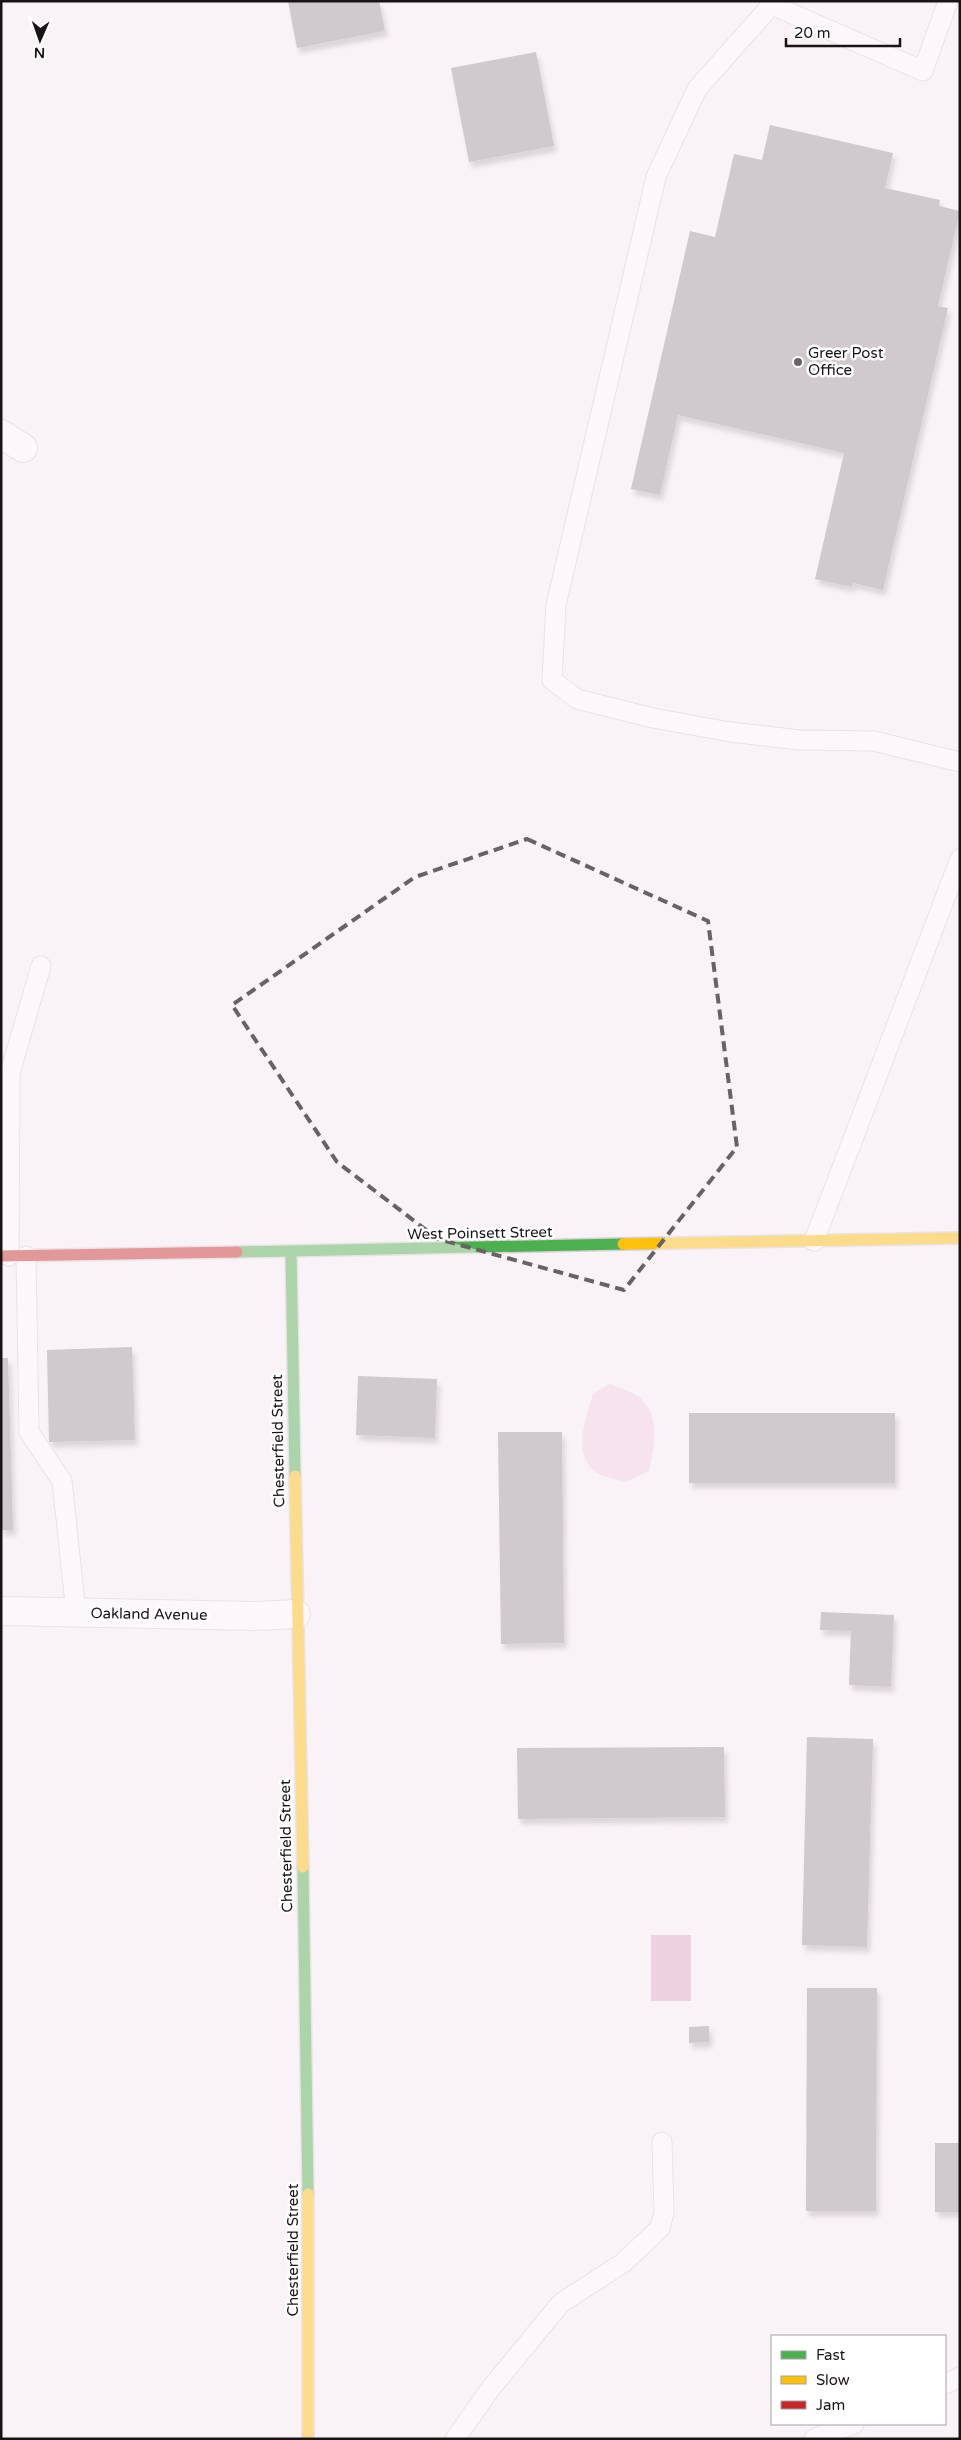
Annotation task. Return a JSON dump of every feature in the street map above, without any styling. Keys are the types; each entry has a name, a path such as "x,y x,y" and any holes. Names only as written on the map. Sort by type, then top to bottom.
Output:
{"street":[{"name":"West Poinsett Street","path":"12,1256 960,1238"},
{"name":"Chesterfield Street","path":"291,1252 296,1614 308,2149 308,2439"},
{"name":"Oakland Avenue","path":"1,1611 255,1616 296,1614"}],"lane":[{"path":"948,1 922,71 774,3 696,89 656,177 556,605 552,680 577,699 653,718 730,732 800,740 874,741 960,762"},
{"path":"814,1241 960,859"},
{"path":"41,966 10,1073 12,1256 29,1432 62,1481 76,1612"},
{"path":"455,2439 491,2388 561,2303 623,2263 660,2228 664,2213 662,2142"},
{"path":"946,2384 960,2377"},
{"path":"814,2439 851,2425"}],"highlighted area":[{"path":"527,839 708,921 737,1147 624,1290 438,1239 337,1162 232,1005 415,877"}],"shaded area":[{"path":"610,1384 642,1399 648,1407 654,1428 653,1450 649,1471 626,1482 597,1473 585,1459 583,1450 583,1431 593,1394"},
{"path":"651,1935 691,1935 691,2001 651,2001"}],"building":[{"path":"288,1 379,1 385,31 297,48"},
{"path":"536,52 554,146 469,162 451,68"},
{"name":"Greer Post Office","path":"770,125 893,153 885,188 940,200 939,206 960,211 938,306 948,308 883,590 853,583 852,587 815,579 844,453 678,415 660,495 631,489 690,231 715,237 734,154 762,160"},
{"path":"132,1347 135,1440 49,1442 47,1350"},
{"path":"1,1358 8,1358 13,1530 1,1530"},
{"path":"358,1376 437,1379 435,1438 356,1435"},
{"path":"689,1413 895,1413 895,1483 689,1483"},
{"path":"498,1432 562,1432 564,1643 501,1644"},
{"path":"821,1612 894,1615 891,1687 849,1685 851,1631 820,1630"},
{"path":"807,1737 873,1739 867,1947 802,1945"},
{"path":"724,1747 725,1817 518,1819 517,1748"},
{"path":"807,1988 877,1988 876,2211 806,2211"},
{"path":"709,2026 709,2042 689,2043 689,2027"},
{"path":"935,2143 960,2143 960,2212 935,2212"}],"traffic: fast":[{"path":"237,1252 623,1244"},
{"path":"291,1252 295,1476"},
{"path":"303,1867 308,2194"}],"traffic: slow":[{"path":"623,1244 960,1238"},
{"path":"295,1476 303,1867"},
{"path":"308,2194 308,2439"}],"traffic: jam":[{"path":"1,1256 237,1252"}],"place":[{"name":"Greer Post Office","path":"798,362"}]}
